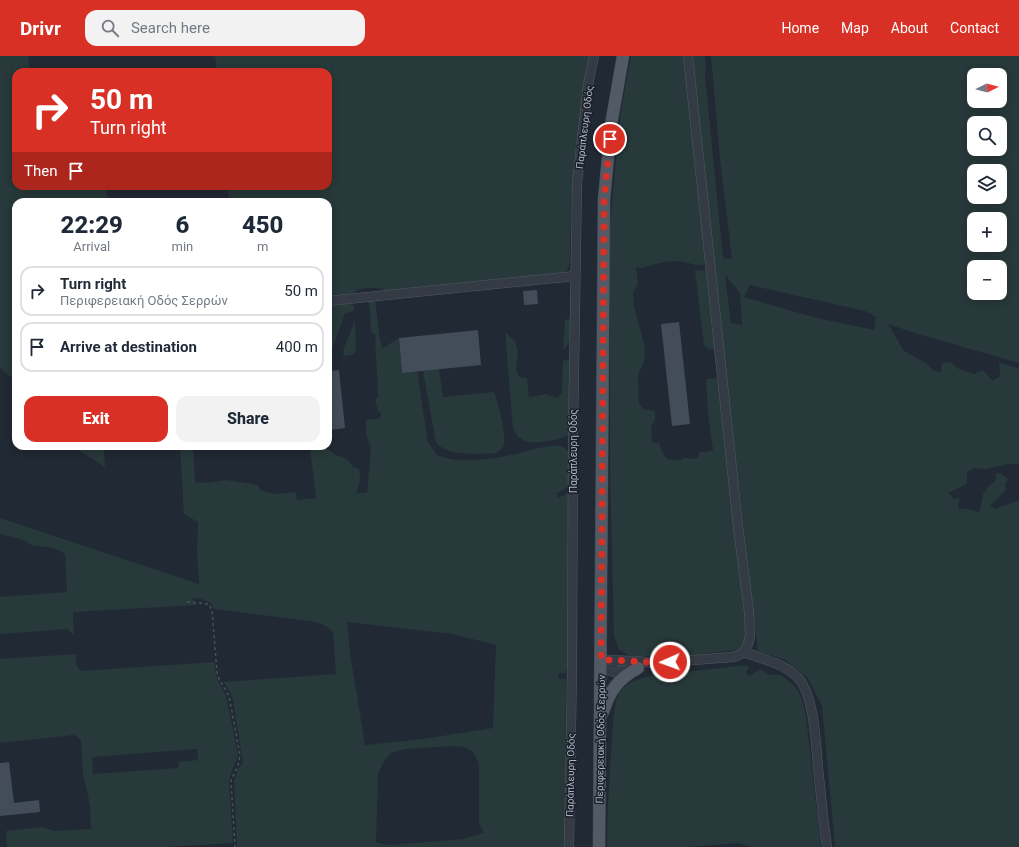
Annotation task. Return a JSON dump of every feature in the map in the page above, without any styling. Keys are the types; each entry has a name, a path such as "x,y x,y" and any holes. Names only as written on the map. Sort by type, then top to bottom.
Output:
{"main road":[{"name":"Περιφερειακή Οδός Σερρών","path":"599,847 604,200 612,125 623,56"},
{"path":"601,720 610,695 615,687 621,679 638,668"}],"street":[{"name":"Παράπλευρη Οδός","path":"569,847 577,183 588,85 594,56"},
{"path":"601,664 637,661 654,663 733,657 744,652 750,636 749,612 738,526 688,56"},
{"path":"332,301 575,276"},
{"path":"744,652 784,668 798,679 805,688 810,705 814,732 827,847"},
{"path":"601,664 614,672 638,668 654,663"}],"path":[{"path":"187,602 209,604 212,610 217,672 219,679 229,696 240,755 238,766 231,780 236,847"}],"shaded area":[{"path":"0,56 28,56 30,68 12,68 12,190 106,190 108,198 12,198 12,378 0,368"},
{"path":"215,56 591,56 574,170 571,207 570,257 569,266 565,274 394,292 377,288 365,288 355,292 350,297 332,298 332,198 229,198 228,190 332,190 332,68 216,68"},
{"path":"631,56 686,56 703,237 707,262 700,265 671,261 640,268 636,267 638,284 633,293 634,306 645,348 644,362 638,375 639,404 643,409 655,411 655,419 651,427 652,443 659,443 661,451 667,458 670,460 680,460 685,458 696,459 698,458 700,452 708,452 713,450 708,414 706,379 716,378 718,381 747,639 742,648 737,650 684,656 628,655 619,650 614,636 610,470 610,226 619,127"},
{"path":"693,56 705,56 705,75 723,258 732,259 720,159 711,56 1019,56 1019,363 888,324 904,351 926,363 932,370 941,373 942,363 950,362 959,369 974,374 983,370 993,381 1000,376 999,362 1019,369 1019,464 1008,464 986,469 975,468 967,472 967,484 948,493 954,499 960,498 958,508 979,512 984,493 996,480 996,474 1000,473 1008,479 1005,484 1006,490 990,506 995,509 1019,500 1019,847 835,847 822,706 808,678 785,660 758,651 713,266","holes":["725,275 740,293 742,325 731,323","750,285 865,311 876,317 874,330 813,317 744,297"]},
{"path":"695,270 706,271 714,349 708,349 704,345"},
{"path":"375,300 380,340 383,348 399,338 402,372 417,371 428,442 437,455 455,460 478,460 498,458 556,445 563,447 568,452 568,487 557,493 558,498 568,493 567,668 565,674 559,673 558,679 566,679 565,847 237,847 234,780 238,769 243,763 233,700 229,690 223,682 336,674 333,632 326,626 316,622 214,609 211,603 201,599 192,598 197,605 74,612 74,635 67,629 0,634 0,597 67,592 65,554 54,548 31,545 24,540 0,534 0,518 199,584 197,551 198,522 184,514 180,450 193,450 195,482 206,483 226,480 258,485 260,490 274,494 296,492 297,500 316,498 310,450 329,450 334,454 348,460 352,466 359,469 360,481 356,493 367,493 371,447 366,435 366,420 381,418 381,412 378,411 375,400 378,397 375,334 372,334 368,301","holes":["347,622 452,634 496,645 493,728 423,739 365,745 350,653","454,746 464,747 473,752 479,763 479,823 484,833 463,839 387,845 376,842 378,774 384,761 391,753 405,749"]},
{"path":"351,303 355,308 352,312 345,313 332,349 332,304"},
{"path":"571,319 570,340 563,350 565,320"},
{"path":"355,321 356,351 354,354 345,356 343,354 344,348"},
{"path":"505,332 515,341 518,352 516,369 519,377 527,378 529,397 546,394 557,398 562,392 563,360 570,361 568,435 553,440 536,442 526,442 517,436 513,429"},
{"path":"439,369 443,397 494,392 504,432 504,445 499,451 496,453 481,454 456,453 448,451 436,443 423,371"},
{"path":"78,450 104,450 105,467"},
{"path":"76,654 76,664 80,671 214,662 217,679 226,696 238,754 229,782 233,843 168,847 7,847 6,831 43,827 54,831 91,829 90,805 83,774 81,740 74,735 0,743 0,659","holes":["197,749 198,760 179,762 178,768 93,774 92,757"]},
{"path":"747,665 749,668 746,672 749,676 760,669 770,675 781,675 796,688 799,693 806,717 821,847 751,847 737,843 690,847 607,847 608,795 613,724 616,703 620,692 630,683 650,676"}],"building":[{"path":"537,290 538,304 524,305 523,291"},
{"path":"679,322 690,424 672,426 661,324"},
{"path":"478,330 481,365 402,373 399,338"},
{"path":"339,370 345,428 332,430 332,371"},
{"path":"9,762 14,803 39,800 40,812 0,816 0,763"}],"route":[{"path":"610,139 604,200 601,660 624,660 654,663 670,662"}]}
